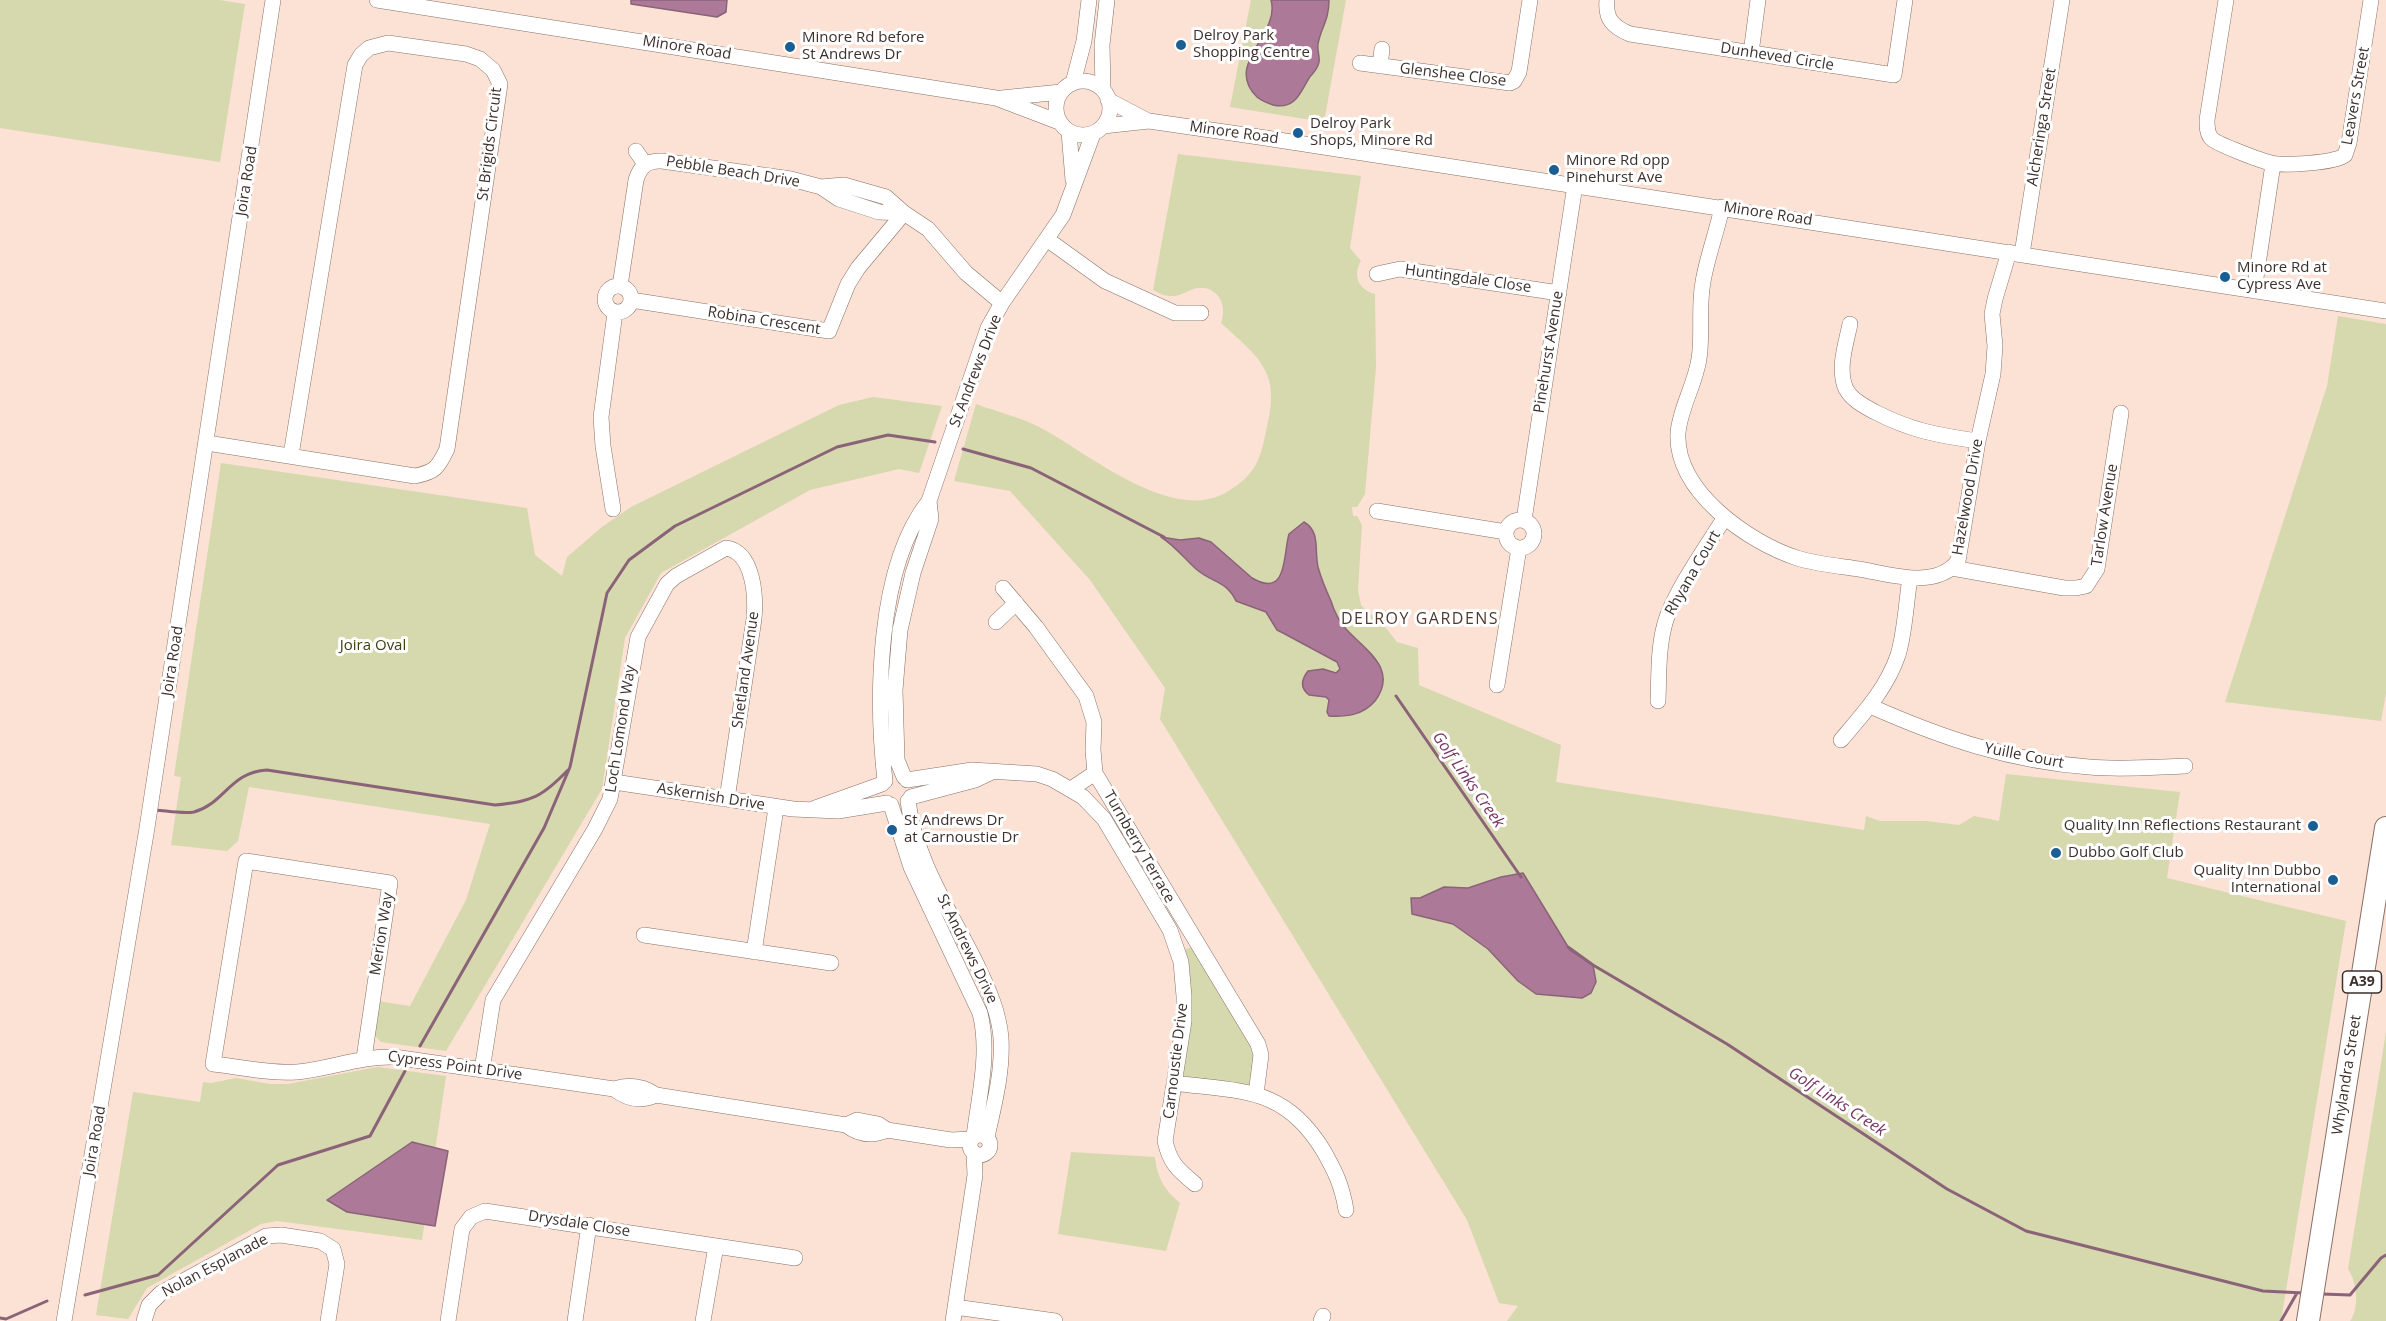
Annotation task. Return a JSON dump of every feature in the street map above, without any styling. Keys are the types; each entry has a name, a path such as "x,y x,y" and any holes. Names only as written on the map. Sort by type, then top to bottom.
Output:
{"highway":[{"name":"Whylandra Street","path":"2309,1317 2386,828"}],"street":[{"name":"Joira Road","path":"64,1321 145,839 273,0"},
{"name":"Minore Road","path":"377,0 996,98 1064,127"},
{"path":"1089,0 1084,41 1067,88 1055,107 1064,127 1076,135 1098,130 1110,109 1106,95 1102,45 1107,0"},
{"name":"Glenshee Close","path":"1360,63 1510,83 1514,81 1519,72 1530,0"},
{"name":"Dunheved Circle","path":"1607,0 1609,20 1630,34 1894,75 1905,0"},
{"path":"1750,53 1758,0"},
{"name":"Alcheringa Street","path":"2015,253 2062,0"},
{"path":"2226,0 2207,120 2208,131 2210,137 2219,143 2273,164 2254,291"},
{"name":"Leavers Street","path":"2273,164 2331,161 2345,155 2372,0"},
{"name":"St Brigids Circuit","path":"207,443 415,476 432,472 441,462 447,448 500,84 493,70 480,59 466,54 388,43 369,48 355,65 291,455"},
{"name":"Glenshee Close","path":"1380,66 1382,49"},
{"path":"1067,88 1089,82 1106,95"},
{"name":"Minore Road","path":"996,98 1067,88"},
{"name":"Minore Road","path":"1106,95 1149,121"},
{"name":"Minore Road","path":"1098,130 1149,121 1722,207 2386,311"},
{"name":"St Andrews Drive","path":"1064,127 1073,186"},
{"name":"St Andrews Drive","path":"884,783 879,690 884,627 897,569 917,515 929,501 988,328 1002,303 1064,215 1073,186 1098,130"},
{"name":"Pebble Beach Drive","path":"636,151 645,164"},
{"name":"Pebble Beach Drive","path":"620,286 636,180 645,164 656,160 768,175 821,187 839,199 879,212 904,213 928,229 966,273 1002,303"},
{"name":"Pinehurst Avenue","path":"1524,520 1575,185"},
{"name":"Hazelwood Drive","path":"1722,207 1703,281 1700,358 1678,434 1680,456 1689,477 1702,495 1725,518 1766,543 1797,558 1910,578 1942,574 1958,561 1978,441 1993,374 1995,346 1992,314 1995,299 2015,253"},
{"name":"Robina Crescent","path":"631,300 829,332 852,276 904,213"},
{"path":"1048,240 1105,281 1175,313 1201,313"},
{"name":"Huntingdale Close","path":"1377,274 1400,268 1558,292"},
{"path":"620,286 627,290 631,300 626,310 615,313 605,305 604,297 611,287 620,286"},
{"path":"613,509 601,417 615,313"},
{"path":"1850,324 1842,371 1846,388 1854,400 1900,425 1924,433 1978,441"},
{"name":"Tarlow Avenue","path":"1952,568 2064,588 2086,586 2097,569 2121,413"},
{"name":"St Andrews Drive","path":"906,779 897,760 895,690 900,630 913,573 931,519 929,501"},
{"path":"1377,511 1506,532"},
{"name":"Rhyana Court","path":"1658,701 1660,651 1664,625 1676,598 1725,518"},
{"path":"1524,520 1533,527 1534,536 1531,544 1520,548 1510,544 1506,532 1513,522 1524,520"},
{"path":"1497,685 1520,548"},
{"name":"Loch Lomond Way","path":"482,1070 494,1000 599,822 610,799 631,664 643,626 661,593 676,576 717,552 732,549"},
{"name":"Shetland Avenue","path":"727,799 755,600 749,572 740,554 732,549"},
{"path":"1841,740 1870,706 1887,680 1898,654 1910,578"},
{"name":"Turnberry Terrace","path":"1002,588 1036,627 1086,696 1094,722 1095,773 1258,1044 1261,1055 1256,1094"},
{"path":"996,622 1016,603"},
{"name":"Yuille Court","path":"1870,706 1915,726 1968,745 2031,760 2091,768 2185,766"},
{"name":"Carnoustie Drive","path":"906,779 972,770 1037,774 1052,779 1083,797 1108,825 1170,930 1177,947 1183,976 1184,1021 1165,1141 1169,1158 1178,1170 1195,1184"},
{"name":"Carnoustie Drive","path":"910,799 975,780 995,771"},
{"path":"1071,789 1095,773"},
{"path":"894,776 906,779 912,788 910,799 900,806 889,804 881,795 884,783 894,776"},
{"name":"Askernish Drive","path":"614,782 776,808 838,811 889,804"},
{"name":"Askernish Drive","path":"809,810 884,783"},
{"name":"St Andrews Drive","path":"910,799 911,823 925,861 988,988 999,1023 1000,1069 977,1144"},
{"name":"St Andrews Drive","path":"889,804 911,867 980,1013 984,1054 977,1144"},
{"path":"754,952 776,808"},
{"name":"Cypress Point Drive","path":"246,861 213,1064 285,1073 300,1072 364,1058 394,1057 614,1089 625,1085 646,1089 656,1095 846,1125 857,1120 878,1124 887,1131 977,1144"},
{"name":"Merion Way","path":"246,861 390,883 364,1058"},
{"path":"644,936 831,963"},
{"path":"1174,1083 1256,1094 1279,1103 1300,1118 1313,1134 1338,1176 1347,1210"},
{"path":"977,1144 975,1175 954,1314 1055,1321"},
{"name":"Drysdale Close","path":"448,1321 460,1238 466,1223 485,1211 795,1258"},
{"path":"575,1321 589,1225"},
{"name":"Nolan Esplanade","path":"144,1321 149,1305 161,1293 260,1239 282,1235 320,1240 333,1249 337,1264 328,1321"},
{"path":"703,1321 716,1246"}],"green space":[{"path":"0,0 219,0 245,4 220,162 0,128"},
{"path":"1251,0 1346,0 1324,122 1230,107"},
{"name":"Dubbo Golf Club","path":"1178,154 1361,176 1350,248 1361,261 1357,277 1361,286 1375,294 1376,367 1365,494 1357,507 1352,507 1353,516 1357,516 1362,525 1358,590 1361,605 1378,618 1397,642 1418,648 1419,685 1561,745 1556,782 1864,830 1866,816 1880,821 1926,821 1959,825 1974,816 1999,821 2006,774 2180,792 2167,878 2346,921 2281,1321 1507,1321 1518,1306 1499,1303 1467,1220 1160,719 1165,688 1090,580 1010,491 954,481 976,404 1033,424 1135,484 1161,494 1187,500 1211,499 1236,486 1253,469 1262,447 1271,408 1269,379 1264,367 1246,346 1221,323 1222,304 1220,298 1211,290 1198,288 1171,296 1153,290"},
{"path":"2338,316 2386,324 2386,693 2381,721 2225,702 2327,386"},
{"name":"Joira Oval","path":"873,397 942,406 919,473 899,469 810,490 661,573 625,638 602,789 446,1051 381,1042 375,1036 377,1001 410,1006 466,900 490,824 249,787 238,841 227,851 171,845 181,777 174,776 221,463 527,508 535,555 562,576 567,557 602,527 631,507 839,405"},
{"path":"1196,946 1256,1045 1254,1087 1190,1079 1184,1076 1183,950"},
{"path":"2386,1032 2386,1321 2350,1321 2355,1309 2356,1295 2354,1281 2348,1269"},
{"path":"377,1067 446,1076 422,1240 277,1221 261,1224 147,1288 128,1319 96,1315 133,1092 200,1102 203,1082 211,1083 236,1078 270,1084 288,1084"},
{"path":"1071,1152 1155,1157 1162,1183 1180,1203 1166,1251 1058,1234"}],"shaded area":[{"path":"631,0 727,0 726,12 717,17 631,4"},
{"path":"1271,0 1329,0 1328,13 1318,44 1318,67 1296,99 1292,103 1280,106 1257,97 1248,85 1246,73 1249,61 1268,25 1272,13"},
{"path":"1304,522 1315,536 1318,567 1337,616 1346,629 1377,661 1381,670 1383,679 1381,690 1375,701 1354,714 1329,716 1327,712 1329,700 1326,697 1309,695 1303,687 1308,671 1323,669 1336,673 1340,669 1337,662 1277,630 1266,612 1236,601 1228,589 1202,574 1161,537 1180,540 1199,538 1211,542 1252,578 1264,583 1272,583 1282,572 1289,534"},
{"path":"1523,873 1570,950 1593,965 1596,982 1591,993 1582,998 1536,994 1518,981 1488,949 1453,924 1412,914 1411,898 1420,898 1444,887 1468,888 1501,877"},
{"path":"412,1142 448,1151 435,1226 347,1212 327,1200"}],"waterway":[{"path":"420,1046 544,828 570,767 607,593 629,560 675,526 837,447 888,435 935,442"},
{"name":"Golf Links Creek","path":"963,449 1031,468 1164,537"},
{"name":"Golf Links Creek","path":"1396,696 1521,877"},
{"path":"156,810 194,812 213,802 244,776 267,770 495,805 518,802 536,796 544,792 568,770"},
{"name":"Golf Links Creek","path":"1568,947 1593,965 1727,1044 1947,1189 2026,1231 2263,1291 2304,1293"},
{"path":"85,1295 158,1275 278,1165 370,1136 405,1071"},
{"name":"Golf Links Creek","path":"2322,1294 2350,1295 2386,1255"},
{"path":"2281,1321 2297,1293"},
{"path":"0,1318 6,1319 47,1301"}],"place":[{"name":"Delroy Park Shopping Centre","path":"1181,45"},
{"name":"Minore Rd before St Andrews Dr","path":"790,47"},
{"name":"Delroy Park Shops, Minore Rd","path":"1298,133"},
{"name":"Minore Rd opp Pinehurst Ave","path":"1554,170"},
{"name":"Minore Rd at Cypress Ave","path":"2225,277"},
{"name":"Quality Inn Reflections Restaurant","path":"2313,826"},
{"name":"St Andrews Dr at Carnoustie Dr","path":"892,830"},
{"name":"Dubbo Golf Club","path":"2056,853"},
{"name":"Quality Inn Dubbo International","path":"2333,880"}],"district":[{"name":"DELROY GARDENS","path":"1420,619"}]}
